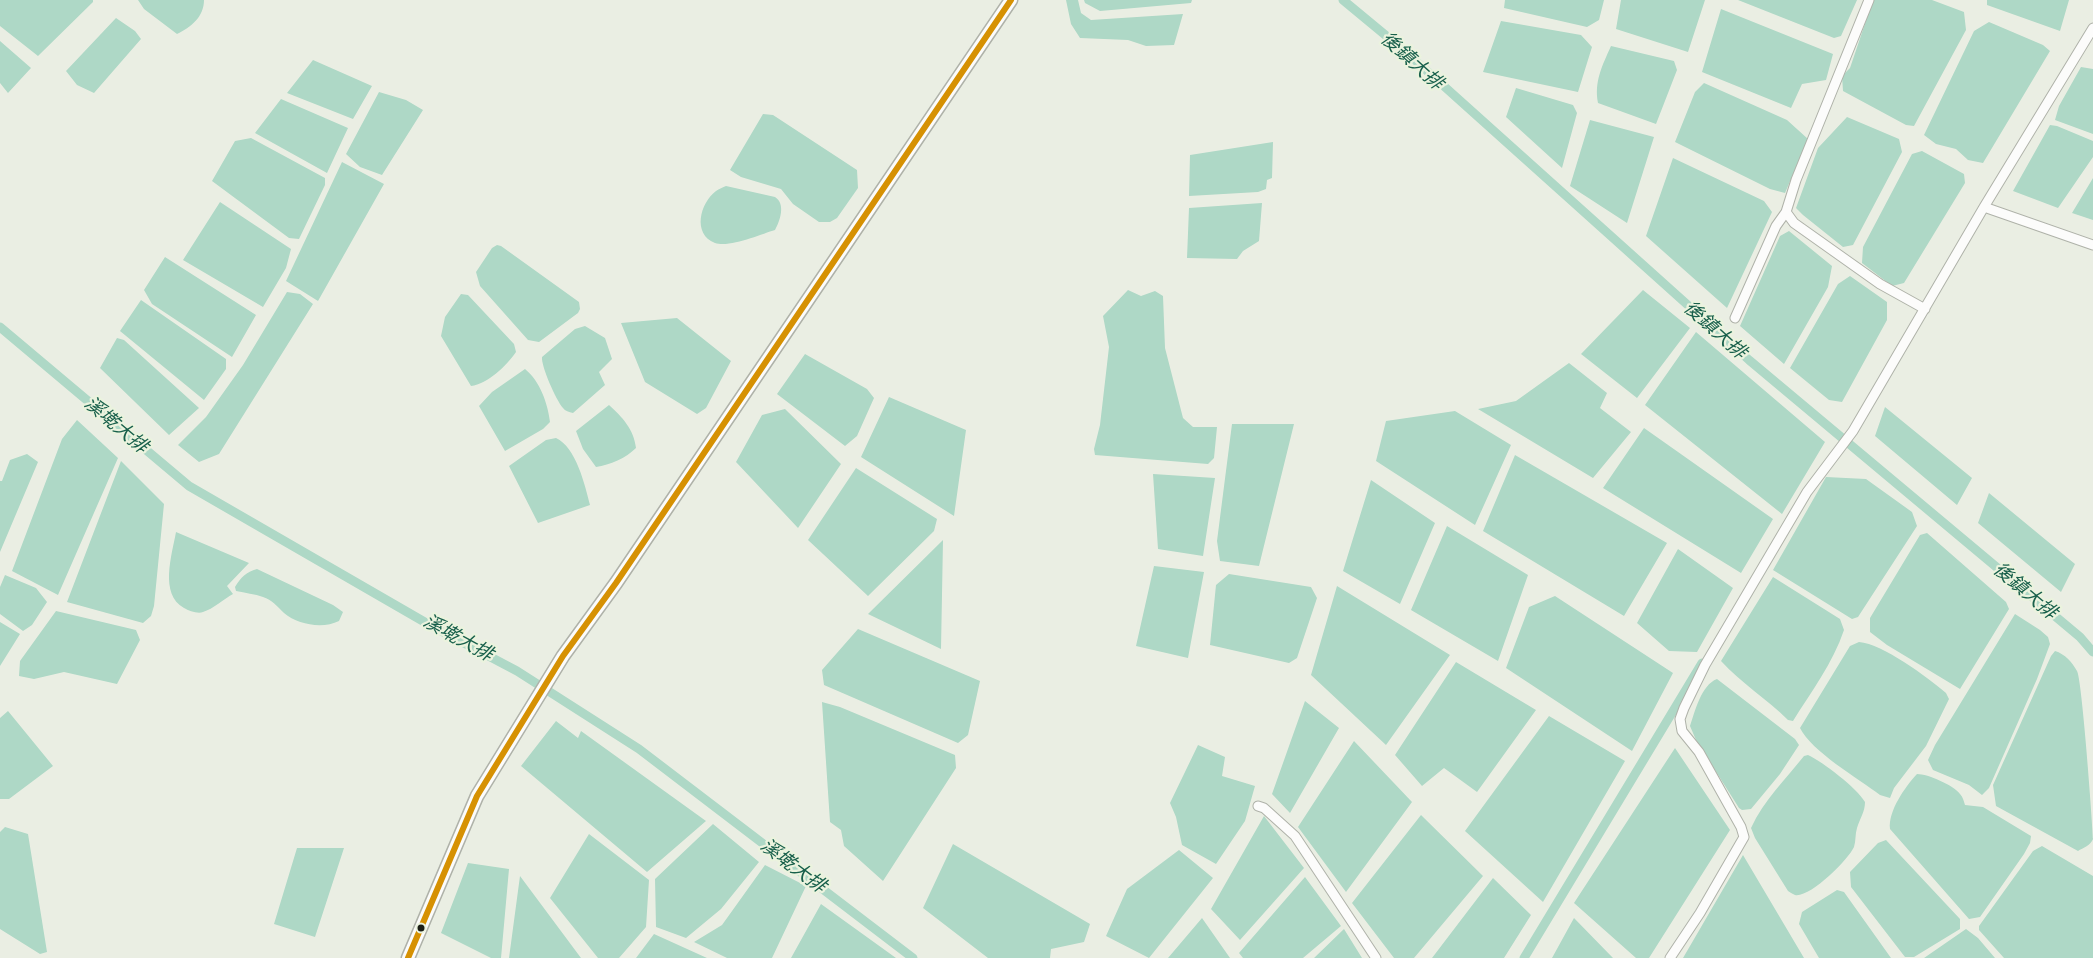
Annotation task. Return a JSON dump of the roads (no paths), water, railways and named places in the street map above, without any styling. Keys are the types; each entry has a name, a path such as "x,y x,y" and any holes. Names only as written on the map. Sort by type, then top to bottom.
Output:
{"main road":[{"path":"408,958 477,796 542,688 616,583 1011,0"}],"street":[{"path":"1735,318 1776,226 1786,212 1796,180 1869,0"},
{"path":"1670,958 1700,913 1744,837 1741,827 1699,752 1682,731 1680,719 1684,708 1705,665 1807,492 1852,431 1984,207 2093,28"},
{"path":"1984,207 2093,244"},
{"path":"1786,212 1794,223 1857,269 1925,309"},
{"path":"1258,806 1264,808 1295,836 1309,860 1376,958"}],"waterway":[{"name":"後鎮大排","path":"1343,0 1407,53 1749,360 2080,637 2093,652"},
{"name":"溪墘大排","path":"0,327 189,486 428,624 517,671 639,749 913,958"},
{"path":"1524,958 1702,663"}]}
